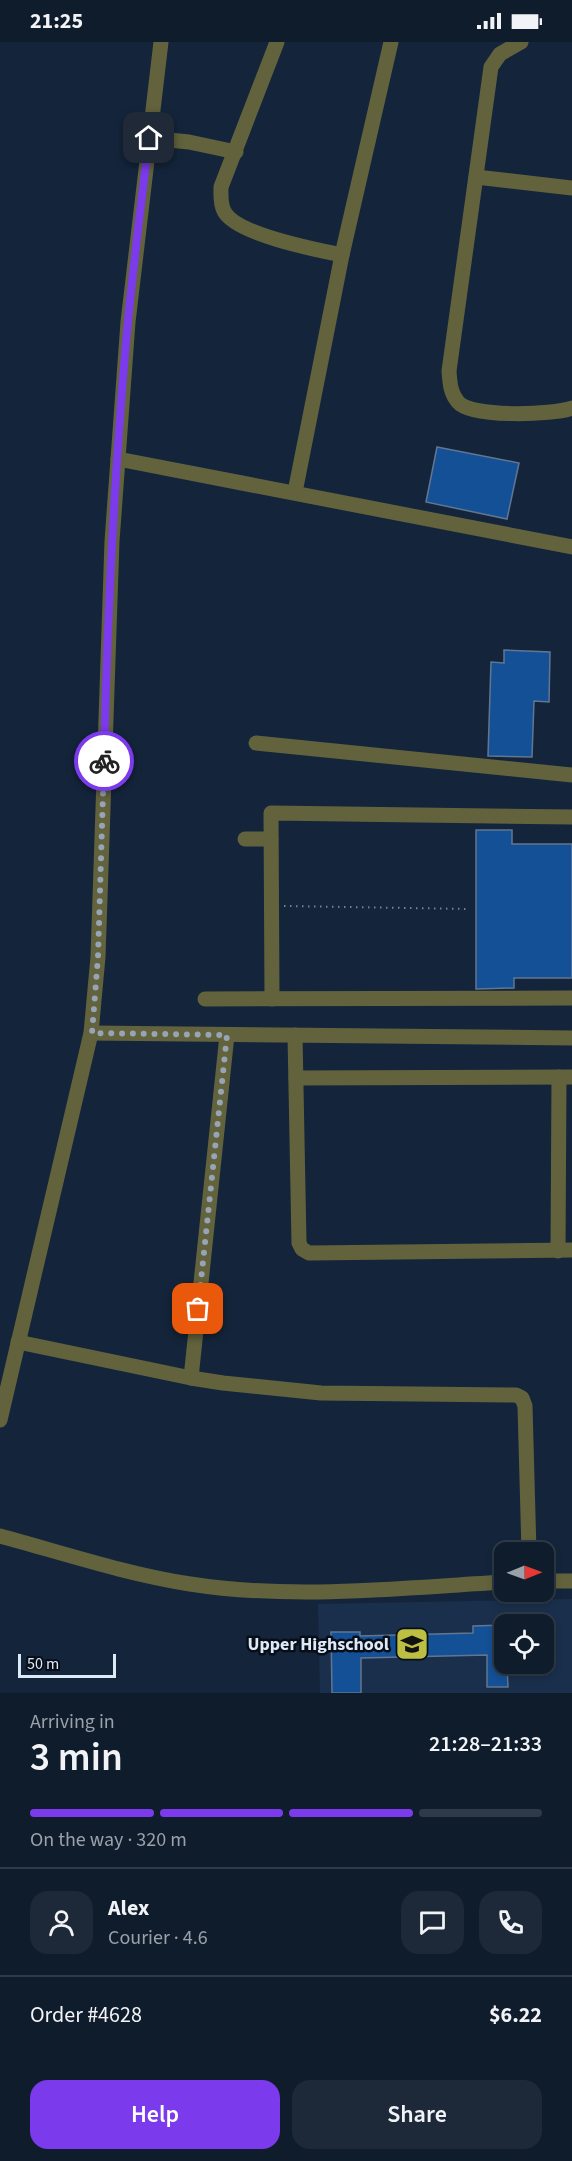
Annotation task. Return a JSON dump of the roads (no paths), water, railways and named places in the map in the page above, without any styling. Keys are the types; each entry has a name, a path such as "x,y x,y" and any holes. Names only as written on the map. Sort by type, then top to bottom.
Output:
{"street":[{"path":"0,1420 92,1033 98,957 111,552 117,459 128,322 161,42"},
{"path":"277,42 221,187 221,200 225,213 252,231 290,244 342,255"},
{"path":"295,492 342,255 391,42"},
{"path":"494,42 449,371 451,391 459,404 476,412 521,414 572,408"},
{"path":"491,66 500,54 521,42"},
{"path":"149,138 189,142 236,152"},
{"path":"476,177 572,188"},
{"path":"117,459 572,548"},
{"path":"256,743 572,775"},
{"path":"272,999 271,813 572,817"},
{"path":"245,839 271,839"},
{"path":"205,999 572,998"},
{"path":"92,1033 572,1038"},
{"path":"190,1378 227,1035"},
{"path":"295,1035 298,1243 302,1249 309,1253 565,1250 566,1077 296,1078"},
{"path":"18,1342 190,1378 321,1392 516,1395 522,1398 525,1406 529,1542"},
{"path":"0,1536 136,1573 211,1586 306,1592 494,1583"},
{"path":"554,1581 572,1581"}],"place":[{"name":"Upper Highschool","path":"412,1644"}]}
